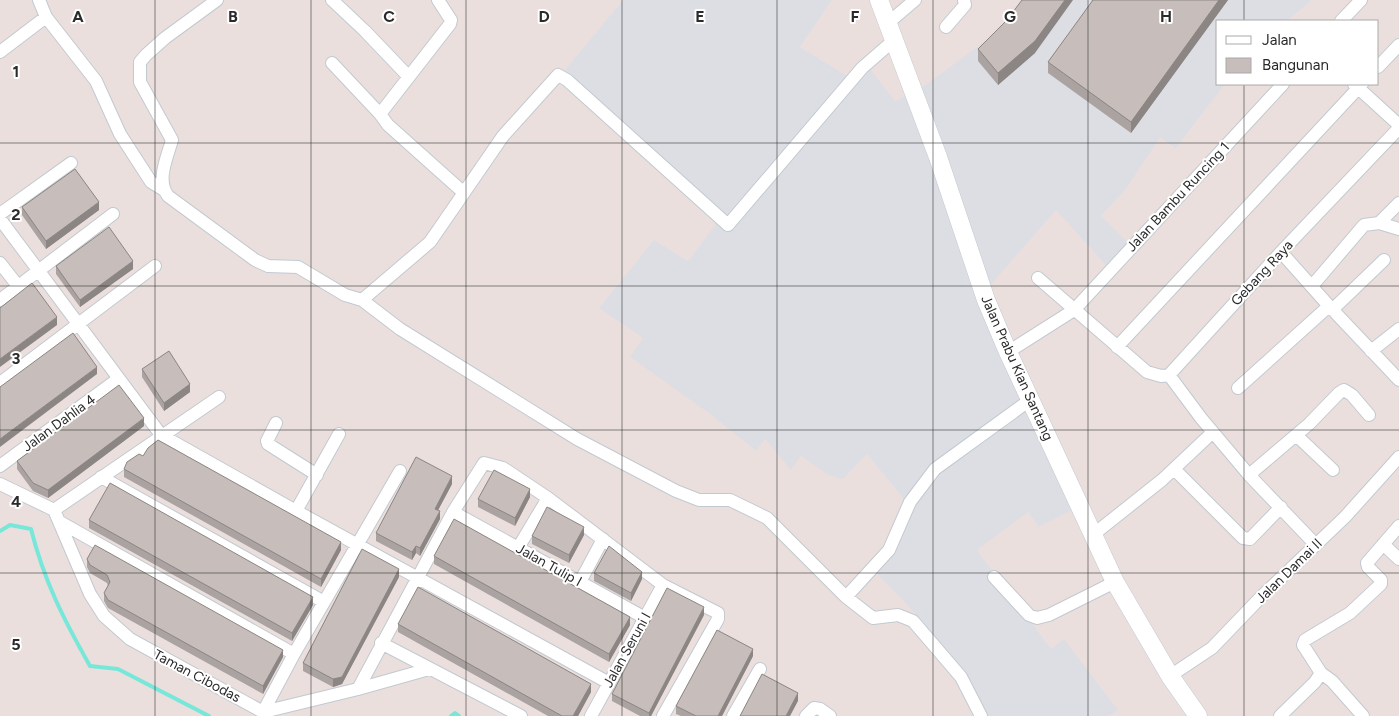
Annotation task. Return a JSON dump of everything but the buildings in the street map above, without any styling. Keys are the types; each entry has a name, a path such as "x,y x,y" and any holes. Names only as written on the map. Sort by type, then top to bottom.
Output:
{"main road":[{"name":"Jalan Prabu Kian Santang","path":"879,0 938,157 986,300 1008,352 1115,582 1170,676 1198,716"}],"street":[{"path":"39,0 46,17 96,81 120,134 151,182 164,190"},
{"path":"217,0 165,38 140,62 140,82 172,140 162,179 164,190 168,196 255,260 268,266 298,267 345,294 362,300 400,329 577,439 676,491 699,500 730,500 767,518 846,597 874,618 898,615 913,621 961,677 981,716"},
{"path":"332,0 366,31 408,76"},
{"path":"380,114 450,24 451,20 438,0"},
{"path":"888,23 915,0"},
{"path":"946,26 965,5 964,0"},
{"path":"1342,20 1361,0"},
{"path":"0,52 46,17"},
{"path":"362,300 430,242 502,136 558,76 567,80 728,225 862,68 894,41"},
{"path":"1379,66 1399,45"},
{"path":"332,63 388,125 463,192"},
{"name":"Jalan Bambu Runcing 1","path":"1074,310 1282,85"},
{"name":"Gebang Raya","path":"1118,347 1358,85 1399,126 1168,375"},
{"path":"0,214 71,163"},
{"path":"1379,223 1399,203"},
{"path":"0,300 113,214"},
{"path":"0,220 161,435 609,684"},
{"path":"1312,286 1364,225 1379,223 1399,229"},
{"path":"1281,252 1330,308 1399,380"},
{"path":"1238,388 1384,260"},
{"path":"0,263 18,286"},
{"path":"0,383 155,266"},
{"path":"1038,278 1148,372 1161,376 1168,375 1249,475 1316,545"},
{"path":"1008,352 1074,310"},
{"path":"1371,351 1399,329"},
{"name":"Jalan Dahlia 4","path":"0,466 118,379"},
{"path":"1249,475 1296,435 1344,390 1352,395 1369,415"},
{"path":"0,484 54,510 219,397"},
{"path":"846,597 889,550 910,502 935,470 1030,400"},
{"path":"276,423 267,441 268,444 317,475"},
{"path":"1094,534 1174,469 1213,432"},
{"path":"296,511 339,434"},
{"path":"1296,435 1333,470"},
{"name":"Jalan Damai II","path":"1170,676 1212,648 1260,597 1345,517 1399,457"},
{"path":"358,689 453,512 484,463 503,468 548,498 663,585 718,614 718,619 663,716"},
{"path":"1174,469 1246,539 1250,539 1281,507"},
{"path":"263,712 294,654 400,471"},
{"path":"101,478 324,602"},
{"path":"518,548 548,498"},
{"name":"Taman Cibodas","path":"54,510 90,594 104,616 116,628 130,640 263,712"},
{"name":"Jalan Tulip I","path":"453,512 645,618"},
{"path":"60,522 294,654"},
{"path":"1363,716 1332,681 1321,673 1303,645 1305,640 1350,613 1381,584 1381,580 1367,563 1399,526"},
{"path":"580,582 603,539"},
{"path":"1383,544 1399,559"},
{"path":"994,577 1029,615 1037,618 1049,615 1115,582"},
{"name":"Jalan Seruni I","path":"591,716 663,585"},
{"path":"381,643 521,716"},
{"path":"263,712 358,689 429,669"},
{"path":"733,716 760,669"},
{"path":"1280,716 1321,673"},
{"path":"806,716 814,708 820,709 830,716"}],"shaded area":[{"path":"623,0 832,0 800,47 855,81 867,65 895,101 924,86 999,31 1024,0 1312,0 1288,20 1216,20 1216,85 1224,85 1176,148 1160,138 1125,190 1101,216 1134,249 1113,273 1056,210 989,287 1086,503 1039,527 1028,512 977,550 1051,649 1064,639 1118,710 1109,716 986,716 966,674 924,623 871,567 896,537 903,498 867,454 843,479 828,475 801,456 791,470 765,439 756,451 710,414 630,357 643,338 599,308 654,240 688,261 717,223 560,76"}],"waterway":[{"path":"0,531 10,525 31,529 42,566 56,600 90,666 118,669 209,716"},
{"path":"451,716 455,713 459,716"}]}
